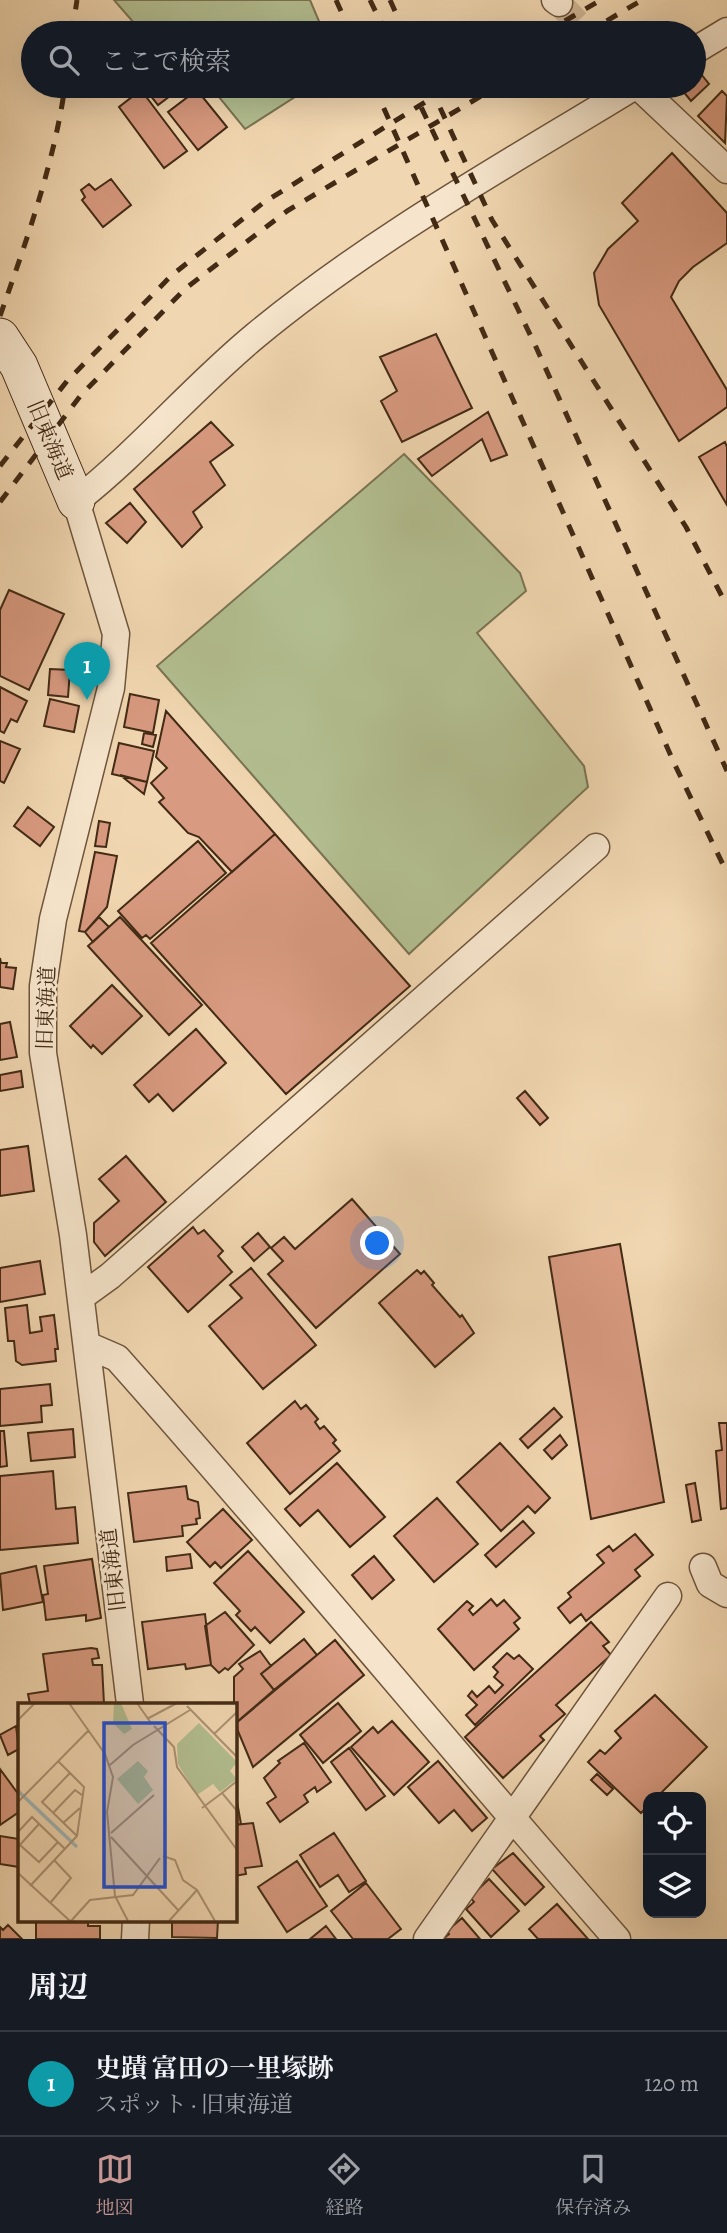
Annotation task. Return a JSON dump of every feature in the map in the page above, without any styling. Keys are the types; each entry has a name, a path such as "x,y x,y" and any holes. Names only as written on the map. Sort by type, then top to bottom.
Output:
{"street":[{"path":"706,44 727,31"},
{"path":"76,501 120,467 253,338 350,261 617,98"},
{"path":"650,98 727,170"},
{"name":"旧東海道","path":"0,337 19,366 76,501 116,634 111,688 53,919 43,986 43,1053 81,1297 130,1703"},
{"path":"81,1297 110,1276 596,847"},
{"path":"87,1345 117,1358 259,1517 513,1820 617,1939"},
{"path":"703,1567 710,1584 727,1594"},
{"path":"427,1939 668,1596"}],"green space":[{"path":"114,0 310,0 319,21 132,21"},
{"path":"220,98 293,98 245,129"},
{"path":"404,454 520,573 526,591 477,633 584,766 588,787 409,954 157,666"}],"building":[{"path":"722,91 727,96 725,143 698,116"},
{"path":"131,98 147,98 187,151 164,168 119,107"},
{"path":"152,98 167,98 158,105"},
{"path":"186,98 203,98 227,127 198,150 168,112"},
{"path":"672,153 727,213 727,243 693,267 679,281 671,297 727,390 727,407 679,441 599,305 594,273 608,249 638,221 622,203"},
{"path":"111,179 131,205 103,227 82,200 85,197 81,190 89,184 95,190"},
{"path":"436,334 472,408 402,442 381,401 397,391 380,357"},
{"path":"488,412 507,455 491,461 482,439 432,476 418,459"},
{"path":"211,422 233,445 210,462 225,485 193,512 202,527 182,547 134,489"},
{"path":"725,442 727,447 727,505 699,457"},
{"path":"130,503 146,522 127,543 106,523"},
{"path":"9,590 64,614 29,690 0,676 0,610"},
{"path":"50,669 70,670 68,697 48,695"},
{"path":"0,687 27,701 17,722 11,719 4,733 0,731"},
{"path":"130,694 159,700 153,733 124,727"},
{"path":"50,699 79,706 74,732 44,726"},
{"path":"166,711 275,834 232,872 199,837 188,833 159,802 164,798 151,783 167,768 156,757"},
{"path":"144,733 156,735 153,747 142,744"},
{"path":"0,741 20,749 4,783 0,781"},
{"path":"119,743 154,751 147,782 112,774"},
{"path":"120,775 147,782 144,794"},
{"path":"28,807 54,827 40,846 14,826"},
{"path":"99,821 110,823 106,847 95,846"},
{"path":"275,834 410,986 286,1094 151,943"},
{"path":"198,841 226,873 150,939 146,935 142,938 118,911"},
{"path":"95,852 117,856 107,907 85,932 79,931"},
{"path":"99,917 109,927 93,942 85,932"},
{"path":"120,917 202,1005 169,1035 88,946"},
{"path":"0,958 1,963 7,963 6,967 16,968 13,989 0,987"},
{"path":"112,985 142,1016 102,1054 93,1045 91,1048 70,1026"},
{"path":"10,1022 17,1057 0,1060 0,1024"},
{"path":"196,1029 226,1063 173,1111 158,1094 149,1102 134,1085"},
{"path":"21,1071 23,1087 0,1091 0,1075"},
{"path":"525,1091 548,1118 540,1125 517,1098"},
{"path":"28,1146 34,1191 0,1196 0,1150"},
{"path":"126,1156 166,1202 105,1256 94,1242 94,1223 119,1201 99,1179"},
{"path":"352,1199 400,1254 316,1328 268,1274 283,1261 271,1248 284,1237 295,1249"},
{"path":"193,1227 198,1234 204,1230 223,1251 218,1256 232,1272 188,1312 148,1267"},
{"path":"258,1233 270,1247 254,1261 242,1247"},
{"path":"620,1244 664,1502 591,1519 549,1257"},
{"path":"40,1261 45,1294 0,1302 0,1268"},
{"path":"251,1268 316,1345 263,1389 209,1326 242,1298 230,1285"},
{"path":"417,1270 421,1274 424,1271 434,1283 432,1285 460,1317 462,1315 474,1333 435,1367 379,1303"},
{"path":"27,1305 30,1333 42,1331 40,1317 54,1315 58,1349 55,1349 56,1361 22,1365 16,1361 14,1341 8,1341 5,1308"},
{"path":"50,1384 52,1405 41,1406 42,1422 0,1426 0,1389"},
{"path":"295,1401 301,1409 306,1405 318,1419 315,1422 320,1429 324,1426 336,1440 333,1443 340,1451 290,1494 247,1443"},
{"path":"554,1408 562,1417 528,1448 520,1439"},
{"path":"719,1423 727,1423 727,1508 721,1509 716,1451 722,1450"},
{"path":"73,1429 75,1457 31,1461 28,1433"},
{"path":"0,1431 4,1431 7,1466 0,1467"},
{"path":"560,1435 567,1445 552,1459 544,1450"},
{"path":"500,1443 550,1498 535,1513 528,1506 501,1531 457,1482"},
{"path":"337,1463 385,1517 350,1547 318,1510 300,1526 285,1509"},
{"path":"53,1471 56,1509 75,1507 78,1543 0,1550 0,1476"},
{"path":"695,1483 701,1520 692,1522 686,1485"},
{"path":"186,1486 188,1499 198,1502 200,1518 196,1519 197,1524 182,1526 183,1536 134,1542 128,1493"},
{"path":"437,1498 478,1544 434,1582 394,1536"},
{"path":"223,1509 252,1540 221,1568 215,1562 210,1567 187,1542"},
{"path":"523,1521 534,1533 496,1567 485,1555"},
{"path":"635,1534 653,1555 635,1570 640,1576 586,1621 581,1614 570,1623 558,1608 571,1597 568,1593 604,1563 597,1555 609,1546 613,1551"},
{"path":"248,1551 304,1612 270,1643 255,1627 251,1631 236,1615 240,1611 214,1583"},
{"path":"190,1554 192,1568 167,1571 166,1557"},
{"path":"374,1556 394,1580 372,1599 352,1575"},
{"path":"92,1559 101,1618 86,1621 86,1615 46,1620 43,1595 48,1594 44,1566"},
{"path":"36,1566 43,1602 3,1610 0,1574"},
{"path":"491,1599 497,1606 504,1600 520,1618 514,1623 519,1629 474,1670 438,1629 467,1601 473,1606 469,1610 473,1615"},
{"path":"225,1612 254,1645 228,1670 225,1668 219,1673 211,1665 205,1626"},
{"path":"205,1614 211,1665 186,1669 185,1664 148,1669 142,1622"},
{"path":"591,1622 609,1642 603,1646 611,1655 556,1705 565,1714 540,1736 544,1740 503,1778 465,1737"},
{"path":"304,1639 317,1655 274,1690 261,1674"},
{"path":"335,1640 364,1675 253,1767 236,1723"},
{"path":"97,1649 99,1658 92,1659 93,1665 102,1665 104,1703 30,1703 28,1694 48,1691 43,1654"},
{"path":"260,1651 271,1666 261,1674 274,1690 238,1721 234,1703 234,1677 243,1669 239,1664"},
{"path":"507,1653 514,1659 519,1655 533,1669 475,1725 466,1715 477,1705 468,1696 472,1691 477,1697 489,1686 495,1693 503,1685 494,1677 498,1672 493,1667"},
{"path":"655,1695 707,1747 662,1792 643,1792 641,1813 588,1762 600,1750 605,1754 621,1738 615,1731"},
{"path":"338,1703 361,1731 323,1763 300,1735"},
{"path":"392,1721 429,1762 394,1795 351,1747 373,1727 378,1733"},
{"path":"16,1726 18,1750 8,1755 0,1735"},
{"path":"304,1743 331,1782 317,1792 315,1787 304,1795 308,1802 280,1822 267,1803 276,1797 264,1778 280,1763 278,1761"},
{"path":"349,1748 385,1796 366,1810 331,1762"},
{"path":"438,1761 487,1818 472,1831 454,1810 439,1823 408,1787"},
{"path":"0,1769 18,1794 18,1813 0,1825"},
{"path":"597,1774 613,1789 607,1795 591,1780"},
{"path":"236,1796 241,1824 236,1825"},
{"path":"253,1823 262,1866 245,1868 246,1874 236,1876 236,1825"},
{"path":"334,1833 366,1881 349,1892 338,1875 320,1887 300,1855"},
{"path":"0,1836 18,1839 18,1867 0,1864"},
{"path":"513,1853 544,1887 525,1905 492,1869"},
{"path":"297,1861 327,1906 287,1932 258,1887"},
{"path":"489,1879 519,1911 491,1937 466,1909 474,1902 470,1897"},
{"path":"366,1883 401,1929 388,1939 353,1939 331,1911"},
{"path":"557,1904 588,1939 538,1939 529,1929"},
{"path":"462,1918 480,1939 443,1939 449,1934 447,1931"},
{"path":"36,1922 88,1922 88,1926 100,1926 100,1939 36,1939"},
{"path":"172,1922 218,1922 217,1938 172,1937"},
{"path":"8,1925 22,1939 0,1939 0,1927 3,1930"},
{"path":"326,1926 336,1939 310,1939"}],"tunnel":[{"path":"559,3 576,21"}],"railway":[{"path":"74,21 77,0"},
{"path":"336,0 346,21"},
{"path":"370,0 380,21"},
{"path":"390,0 400,21"},
{"path":"565,21 601,0"},
{"path":"606,21 642,0"},
{"path":"0,316 46,174 63,98"},
{"path":"379,98 675,765 727,873"},
{"path":"417,98 536,347 727,771"},
{"path":"0,466 67,381 172,275 263,203 432,98"},
{"path":"436,98 492,220 686,527 727,606"},
{"path":"0,502 81,395 186,288 287,211 478,98"}],"place":[{"name":"史蹟 富田の一里塚跡","path":"87,700"}]}
